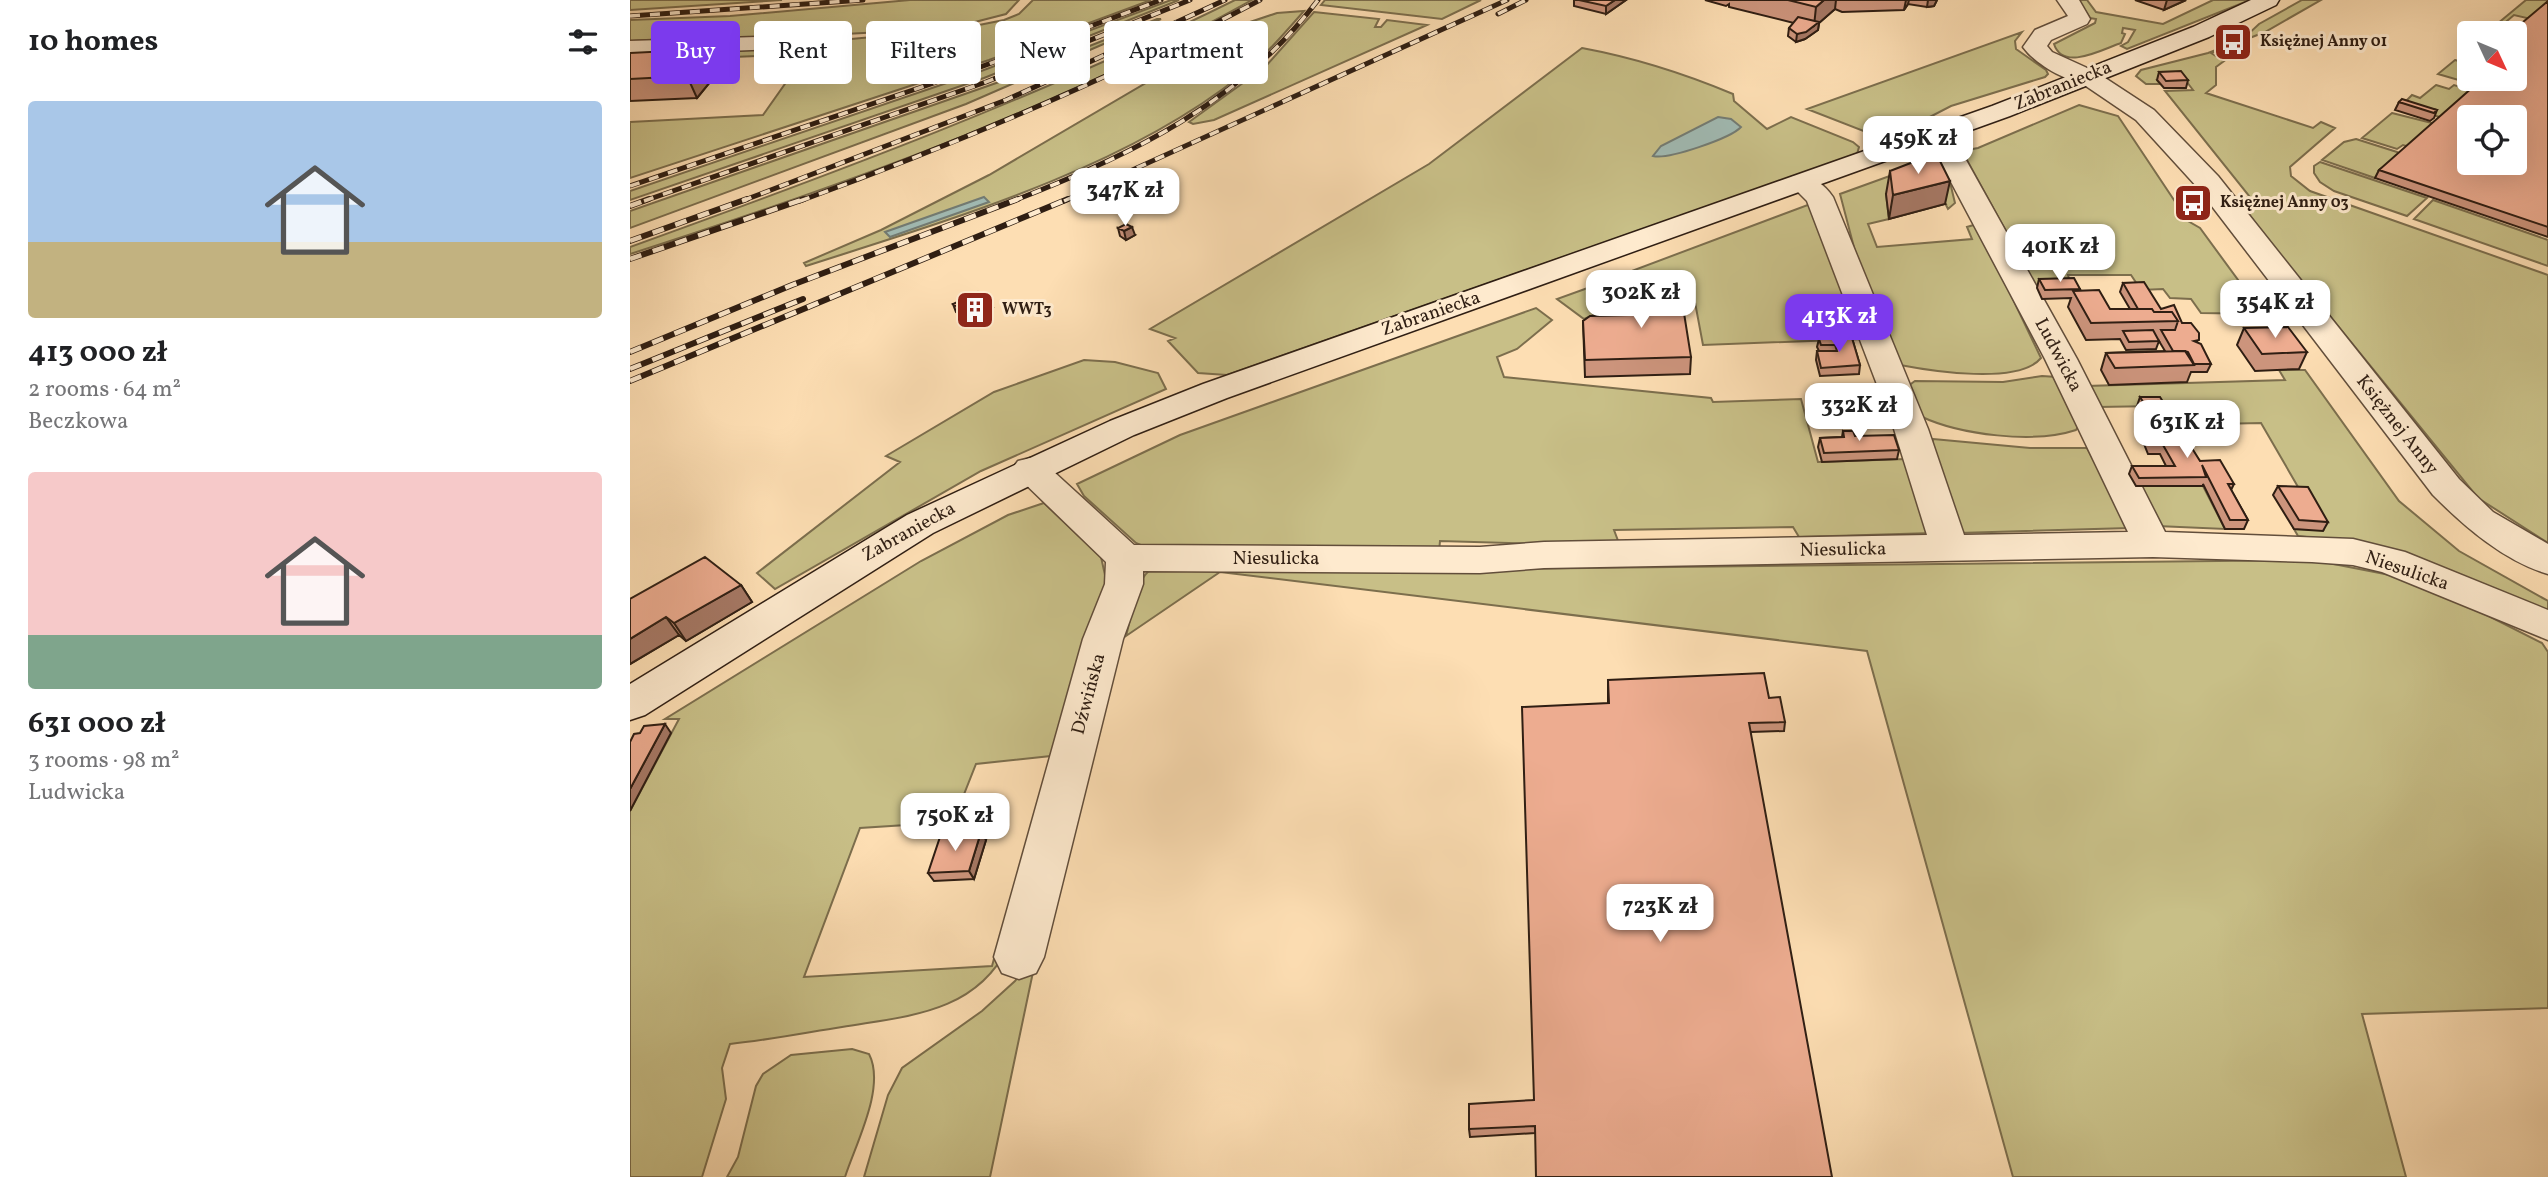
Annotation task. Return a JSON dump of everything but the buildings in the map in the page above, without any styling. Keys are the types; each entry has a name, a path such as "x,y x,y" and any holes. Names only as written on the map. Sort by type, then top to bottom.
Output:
{"street":[{"name":"Księżnej Anny","path":"2068,0 2079,13 2079,19 2073,24 2043,35 2035,47 2044,57 2088,77 2145,115 2208,182 2446,487 2480,521 2537,555"},
{"name":"Zabraniecka","path":"630,704 909,530 1030,470 1216,391 1933,136 2201,32 2268,0"},
{"path":"630,48 754,44"},
{"name":"Ludwicka","path":"1933,136 1944,144 2054,347 2153,544"},
{"path":"1802,183 1819,197 1910,429 1950,548"},
{"path":"1030,470 1125,558"},
{"name":"Niesulicka","path":"1125,558 1480,560 1557,555 2153,544 2353,552 2392,561 2548,626"},
{"name":"Dźwińska","path":"1019,957 1103,639 1124,584 1125,558"}],"shaded area":[{"path":"630,0 782,0 630,10"},
{"path":"910,0 1019,0 1006,14 979,21 866,21 866,33 852,34 852,21 754,21 754,39 740,39 740,21 651,21 651,40 630,41 630,20 730,16"},
{"path":"1033,0 1151,0 1090,23 999,21 1019,14"},
{"path":"1171,0 1179,0 1126,21 1115,21"},
{"path":"1235,0 1252,0 1212,21 1191,21"},
{"path":"1325,0 1481,0 1442,19 1321,5"},
{"path":"2078,0 2087,0 2096,12 2163,24 2213,0 2250,0 2127,49 2121,46 2128,42 2135,30 2123,28 2122,33 2125,34 2121,43 2084,56 2066,57 2054,44 2095,23 2096,19 2090,18"},
{"path":"2302,0 2321,0 2265,32 2211,53 2224,61 2216,67 2216,85 2206,93 2313,128 2321,122 2335,128 2290,167 2291,176 2310,191 2548,275 2548,543 2478,498 2267,239 2238,199 2250,197 2165,91 2193,90 2183,77 2157,80 2160,84 2146,84 2136,76 2141,70 2208,53 2242,40 2259,24"},
{"path":"2526,0 2548,0 2548,7 2531,19 2514,15 2507,21 2501,21"},
{"path":"1304,11 1268,51 1268,21 1253,21 1277,13"},
{"path":"1314,12 1379,19 1375,27 1381,27 1387,20 1427,25 1214,120 1193,124 1189,122 1242,84 1268,84 1268,64"},
{"path":"995,22 995,58 981,63 981,25"},
{"path":"1104,25 1104,30 1090,36 1090,30"},
{"path":"2022,32 2015,41 2016,49 2046,70 2048,74 2045,77 1951,106 1897,134 1872,130 1866,132 1807,109"},
{"path":"866,38 866,84 916,84 630,178 630,122 763,115 785,84 852,84 852,39"},
{"path":"1104,40 1104,44 1090,50 1090,46"},
{"path":"754,46 754,56 740,57 740,47"},
{"path":"1582,48 1640,61 1714,86 1733,94 1734,101 1767,129 1791,117 1853,142 1859,147 1857,154 1227,375 1198,373 1168,341 1175,338 1150,329 1429,164"},
{"path":"651,51 651,60 630,61 630,52"},
{"path":"2455,60 2457,61 2457,80 2438,74"},
{"path":"1104,61 1104,75 1090,81 1090,68"},
{"path":"995,66 995,74 981,79 981,71"},
{"path":"995,83 1012,84 966,104 630,228 630,211"},
{"path":"944,84 967,84 630,200 630,191"},
{"path":"1051,84 1084,84 869,172 630,254 630,247 860,162"},
{"path":"1144,84 1229,84 1143,139 1089,165 1032,189 918,230 806,266 804,263 881,230 989,175"},
{"path":"2436,85 2449,89 2454,85 2457,86 2457,91 2473,91 2443,118 2412,109 2405,102 2412,95 2420,98"},
{"path":"2079,105 2118,116 2188,221 2200,228 2263,314 2201,313 2191,299 2170,298 2163,289 2141,290 2131,275 2068,275 2071,286 2037,288 1962,151 1978,148"},
{"path":"2392,113 2436,124 2410,147 2403,145 2397,149 2362,138"},
{"path":"2356,139 2401,155 2375,178 2322,160 2344,142"},
{"path":"1931,161 1947,170 1955,203 1948,209 1934,182 1886,194 1889,219 1868,224 1877,247 1972,239 1967,227 1977,224 2041,358 2030,366 1995,374 1974,374 1900,365 1880,312 1861,274 1840,194"},
{"path":"2320,162 2427,198 2407,216 2334,191 2320,182 2314,173 2314,166"},
{"path":"2433,200 2548,240 2548,266 2414,219"},
{"path":"1813,203 1862,339 1703,345 1691,281 1642,300 1613,278"},
{"path":"1610,280 1633,299 1584,319 1557,299"},
{"path":"1536,308 1552,320 1517,349 1497,357 1504,377 1711,398 1713,402 1801,399 1818,462 1906,459 1933,533 1799,537 1793,527 1614,530 1620,546 1440,541 1439,552 1143,546 1136,543 1084,496 1077,484 1180,435"},
{"path":"1084,360 1115,362 1158,373 1166,389 981,471 775,589 757,573 900,462 886,456 994,392"},
{"path":"2279,370 2305,370 2399,501 2459,551 2548,601 2548,616 2360,543 2298,536 2294,529 2323,530 2261,423 2168,425 2156,406 2098,407 2087,386 2285,380"},
{"path":"2042,376 2057,377 2082,420 2076,430 2019,437 1955,428 1920,416 1908,386 1915,381 2003,382"},
{"path":"1933,439 2030,448 2087,448 2130,528 1959,533 1931,451"},
{"path":"2136,486 2203,486 2225,529 2157,526"},
{"path":"1044,503 1101,557 1109,593 1060,755 976,764 953,822 860,828 804,977 992,966 1011,897 1018,905 1008,947 994,969 977,986 958,999 937,1008 914,1015 730,1044 722,1068 726,1099 702,1177 630,1177 630,811 679,719 665,719 921,561 1008,515"},
{"path":"2313,560 2395,576 2461,602 2542,643 2548,652 2548,1008 2362,1014 2406,1177 2013,1177 1867,651 1220,572"},
{"path":"1178,565 1220,572 1126,636 1137,591 1149,571 1157,567"},
{"path":"1037,953 990,1177 864,1177 888,1095 902,1068 982,1011 1015,981"},
{"path":"852,1049 869,1054 874,1082 868,1115 845,1177 727,1177 738,1157 756,1086 763,1074 791,1055"}],"water":[{"path":"1718,117 1731,119 1741,127 1725,137 1699,147 1672,155 1653,156 1661,146"},
{"path":"984,197 989,202 890,237 885,232"}],"railway":[{"path":"630,16 863,0"},
{"path":"630,186 975,69 1161,0"},
{"path":"644,201 986,82 1190,0"},
{"path":"742,201 1006,100 1225,0"},
{"path":"800,201 918,156 1091,83 1260,0"},
{"path":"1016,200 1100,165 1181,122 1219,97 1287,36 1318,0"},
{"path":"1064,201 1507,0"},
{"path":"1498,14 1526,0"},
{"path":"630,206 649,199"},
{"path":"630,241 747,199"},
{"path":"630,259 804,199"},
{"path":"630,381 1068,199"},
{"path":"630,352 792,285 1016,200"},
{"path":"630,369 803,299"}],"place":[{"name":"Księżnej Anny 01","path":"2233,42"},
{"name":"Księżnej Anny 03","path":"2193,203"},
{"name":"WWT3","path":"975,310"}]}
